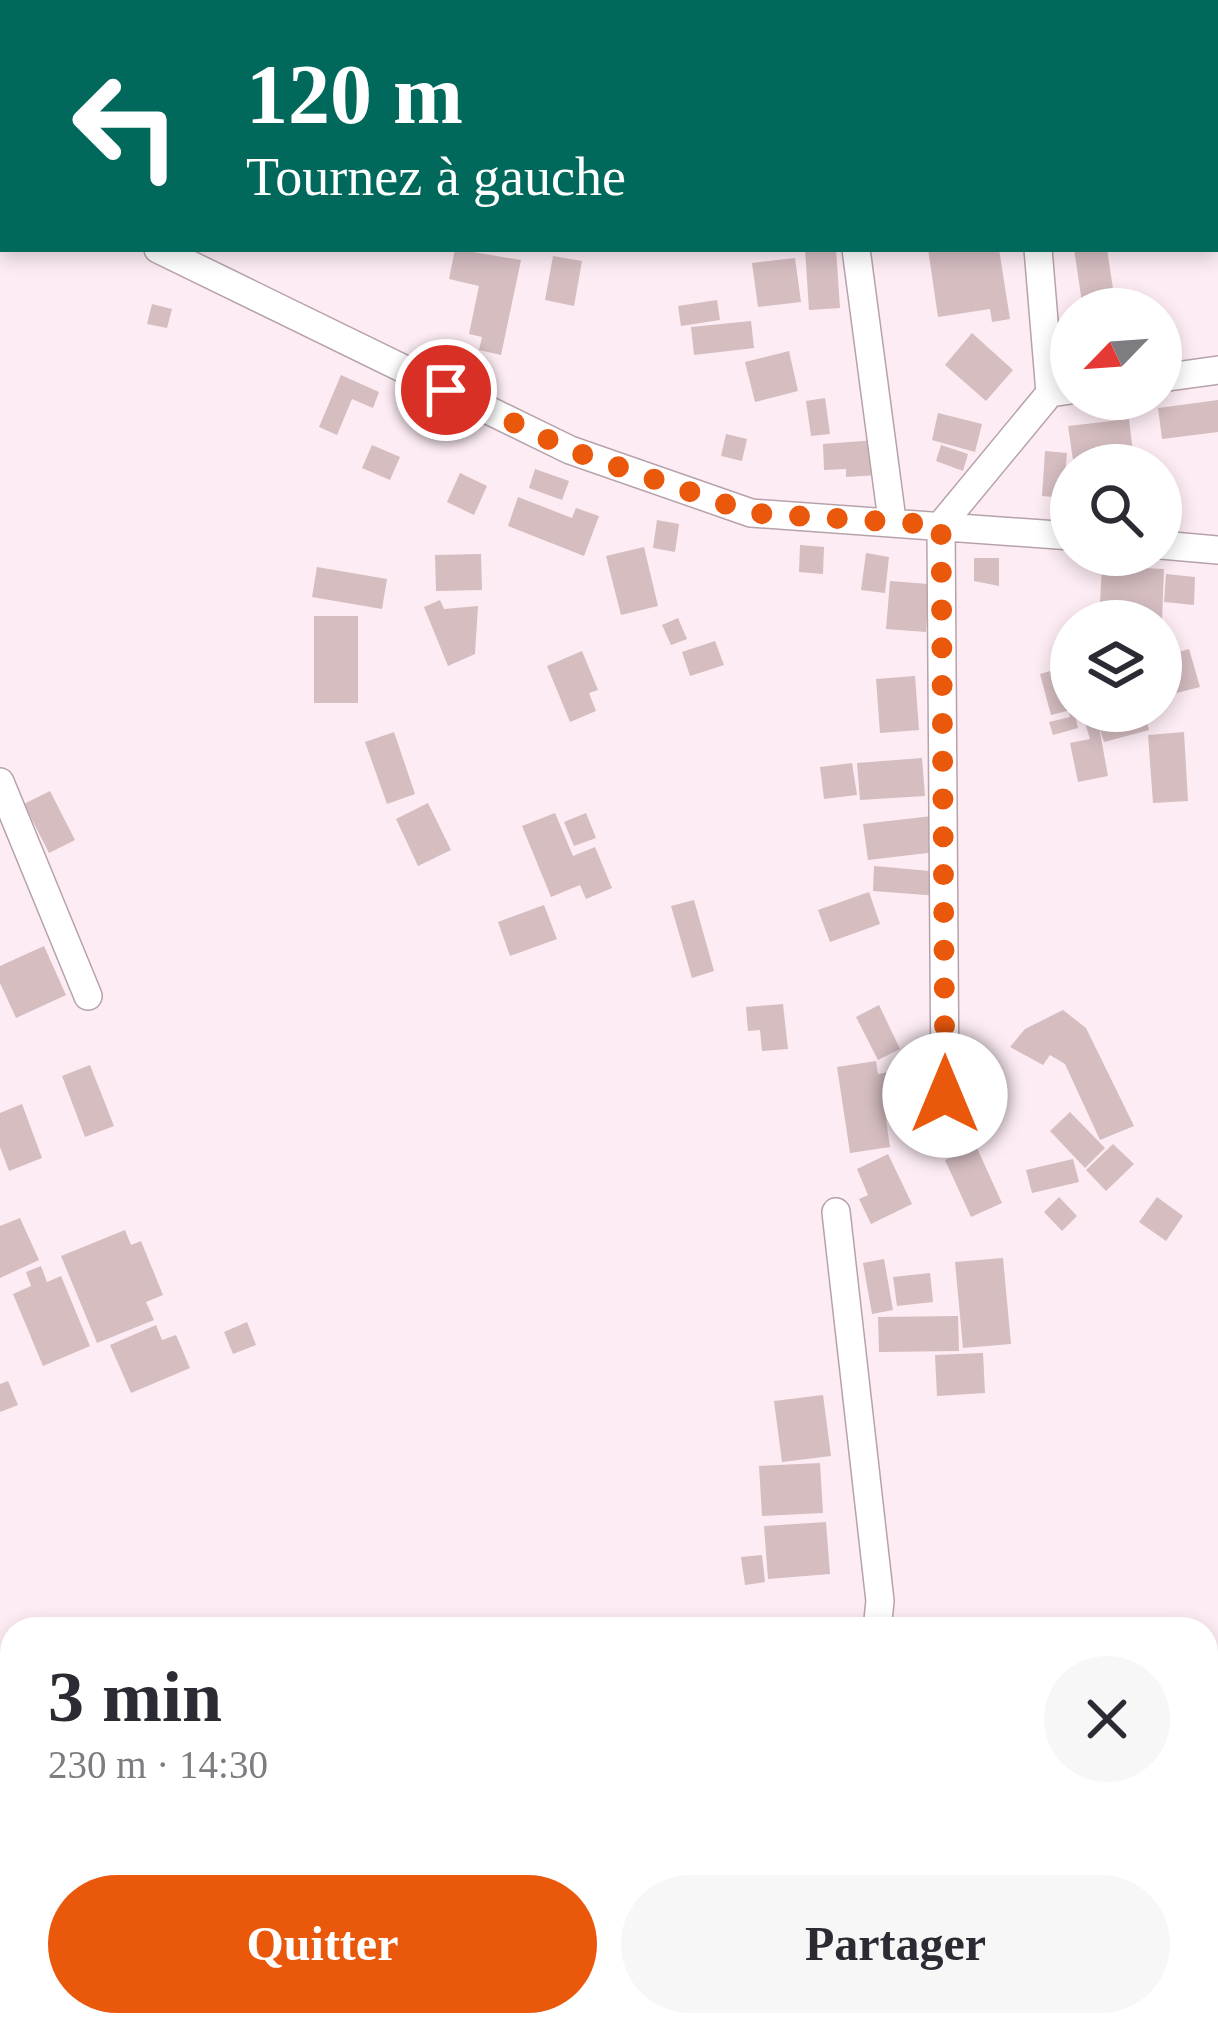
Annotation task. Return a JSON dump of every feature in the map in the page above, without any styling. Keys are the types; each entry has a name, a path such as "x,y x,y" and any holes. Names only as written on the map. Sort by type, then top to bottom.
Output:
{"street":[{"path":"164,252 570,450 751,513 1050,534"},
{"path":"856,252 892,520"},
{"path":"1038,252 1050,324"},
{"path":"1182,375 1218,370"},
{"path":"945,1095 941,525 1050,404"},
{"path":"1182,547 1218,550"},
{"path":"0,782 88,995"},
{"path":"836,1212 878,1617"}],"building":[{"path":"454,252 521,260 501,355 479,350 482,337 469,334 479,286 449,279"},
{"path":"805,252 836,252 840,308 809,310"},
{"path":"928,252 999,252 1010,319 992,322 990,309 938,317"},
{"path":"1074,252 1107,252 1113,288 1080,288"},
{"path":"553,256 582,261 574,306 545,300"},
{"path":"795,258 801,302 758,307 752,263"},
{"path":"717,300 720,320 681,326 678,306"},
{"path":"152,304 172,309 167,328 147,324"},
{"path":"751,321 754,348 694,355 691,327"},
{"path":"972,333 1013,370 986,401 945,365"},
{"path":"789,351 798,391 755,402 745,362"},
{"path":"341,375 379,392 373,408 352,399 337,435 319,427"},
{"path":"825,398 830,434 811,436 806,401"},
{"path":"1218,400 1218,432 1162,439 1160,420 1182,420 1182,405"},
{"path":"938,413 982,424 975,452 932,440"},
{"path":"1129,420 1132,444 1071,444 1068,426"},
{"path":"726,434 747,439 742,461 721,456"},
{"path":"876,440 879,475 846,477 846,469 824,470 823,444"},
{"path":"372,445 400,457 390,480 362,468"},
{"path":"941,445 968,454 963,471 936,461"},
{"path":"1045,451 1050,451 1050,497 1042,496"},
{"path":"535,469 569,481 562,500 529,488"},
{"path":"460,473 487,486 474,515 447,502"},
{"path":"518,497 572,518 576,508 599,516 584,556 508,526"},
{"path":"657,520 679,524 675,552 653,548"},
{"path":"800,545 824,547 823,574 799,572"},
{"path":"644,547 658,606 621,615 606,556"},
{"path":"866,553 889,557 885,593 861,590"},
{"path":"481,554 482,590 436,591 435,555"},
{"path":"974,558 999,558 999,586 974,581"},
{"path":"317,567 387,579 382,609 312,597"},
{"path":"1101,576 1164,576 1163,600 1100,600"},
{"path":"1166,576 1195,577 1194,605 1164,600"},
{"path":"890,581 929,584 926,632 886,629"},
{"path":"440,600 444,609 478,606 475,654 448,666 424,607"},
{"path":"314,616 358,616 358,703 314,703"},
{"path":"678,618 687,639 671,645 662,625"},
{"path":"715,641 724,665 690,676 682,652"},
{"path":"1189,649 1200,687 1182,692 1182,651"},
{"path":"582,651 598,690 589,693 596,711 570,722 547,666"},
{"path":"1050,671 1050,711 1040,674"},
{"path":"915,676 919,730 880,733 876,679"},
{"path":"394,732 415,794 387,804 365,742"},
{"path":"1088,732 1100,732 1108,776 1078,782 1070,743 1090,739"},
{"path":"1101,732 1142,732 1104,742"},
{"path":"1184,732 1188,801 1153,803 1148,735"},
{"path":"922,758 925,796 860,800 857,763"},
{"path":"852,763 857,795 824,799 820,767"},
{"path":"50,791 75,840 49,853 24,804"},
{"path":"428,803 451,850 418,866 396,819"},
{"path":"555,813 573,856 595,847 612,888 586,899 580,885 551,897 522,826"},
{"path":"586,813 596,838 574,846 564,822"},
{"path":"932,816 936,852 868,860 863,824"},
{"path":"874,866 941,872 939,896 873,891"},
{"path":"869,892 880,924 830,942 818,910"},
{"path":"694,900 714,971 692,978 671,906"},
{"path":"544,905 557,939 510,956 498,922"},
{"path":"44,946 66,995 16,1018 0,983 0,966"},
{"path":"783,1004 788,1049 762,1051 760,1030 748,1031 746,1007"},
{"path":"879,1005 900,1049 878,1060 856,1017"},
{"path":"1063,1010 1086,1028 1134,1126 1100,1140 1065,1064 1050,1055 1043,1065 1010,1047 1025,1029"},
{"path":"876,1061 878,1074 894,1071 900,1110 885,1112 890,1147 850,1153 837,1067"},
{"path":"90,1065 114,1126 85,1137 62,1076"},
{"path":"22,1104 42,1158 9,1171 0,1147 0,1113"},
{"path":"1070,1112 1105,1148 1085,1168 1050,1131"},
{"path":"1113,1144 1134,1164 1106,1191 1086,1170"},
{"path":"976,1146 1002,1203 971,1217 945,1160"},
{"path":"888,1154 912,1204 871,1224 859,1199 868,1195 857,1169"},
{"path":"1073,1159 1079,1182 1032,1193 1026,1170"},
{"path":"1059,1197 1077,1216 1062,1231 1044,1212"},
{"path":"1157,1197 1183,1216 1166,1241 1139,1222"},
{"path":"20,1218 39,1260 0,1278 0,1226"},
{"path":"125,1230 131,1245 141,1241 163,1295 146,1302 154,1320 97,1343 61,1256"},
{"path":"1003,1258 1011,1344 963,1348 955,1262"},
{"path":"884,1259 893,1310 872,1314 863,1263"},
{"path":"41,1266 47,1282 61,1276 90,1346 43,1366 13,1294 31,1286 26,1272"},
{"path":"930,1273 933,1302 897,1306 893,1277"},
{"path":"958,1316 959,1351 879,1352 878,1317"},
{"path":"247,1322 256,1345 233,1354 224,1332"},
{"path":"156,1325 162,1340 176,1335 190,1368 131,1393 110,1345"},
{"path":"983,1353 985,1393 937,1396 935,1355"},
{"path":"8,1381 18,1405 0,1412 0,1384"},
{"path":"823,1395 831,1456 782,1462 774,1401"},
{"path":"820,1463 823,1513 762,1516 759,1466"},
{"path":"826,1522 830,1574 768,1579 764,1526"},
{"path":"762,1555 765,1582 745,1585 741,1557"}],"route":[{"path":"446,390 570,450 751,513 941,525 945,1095"}]}
